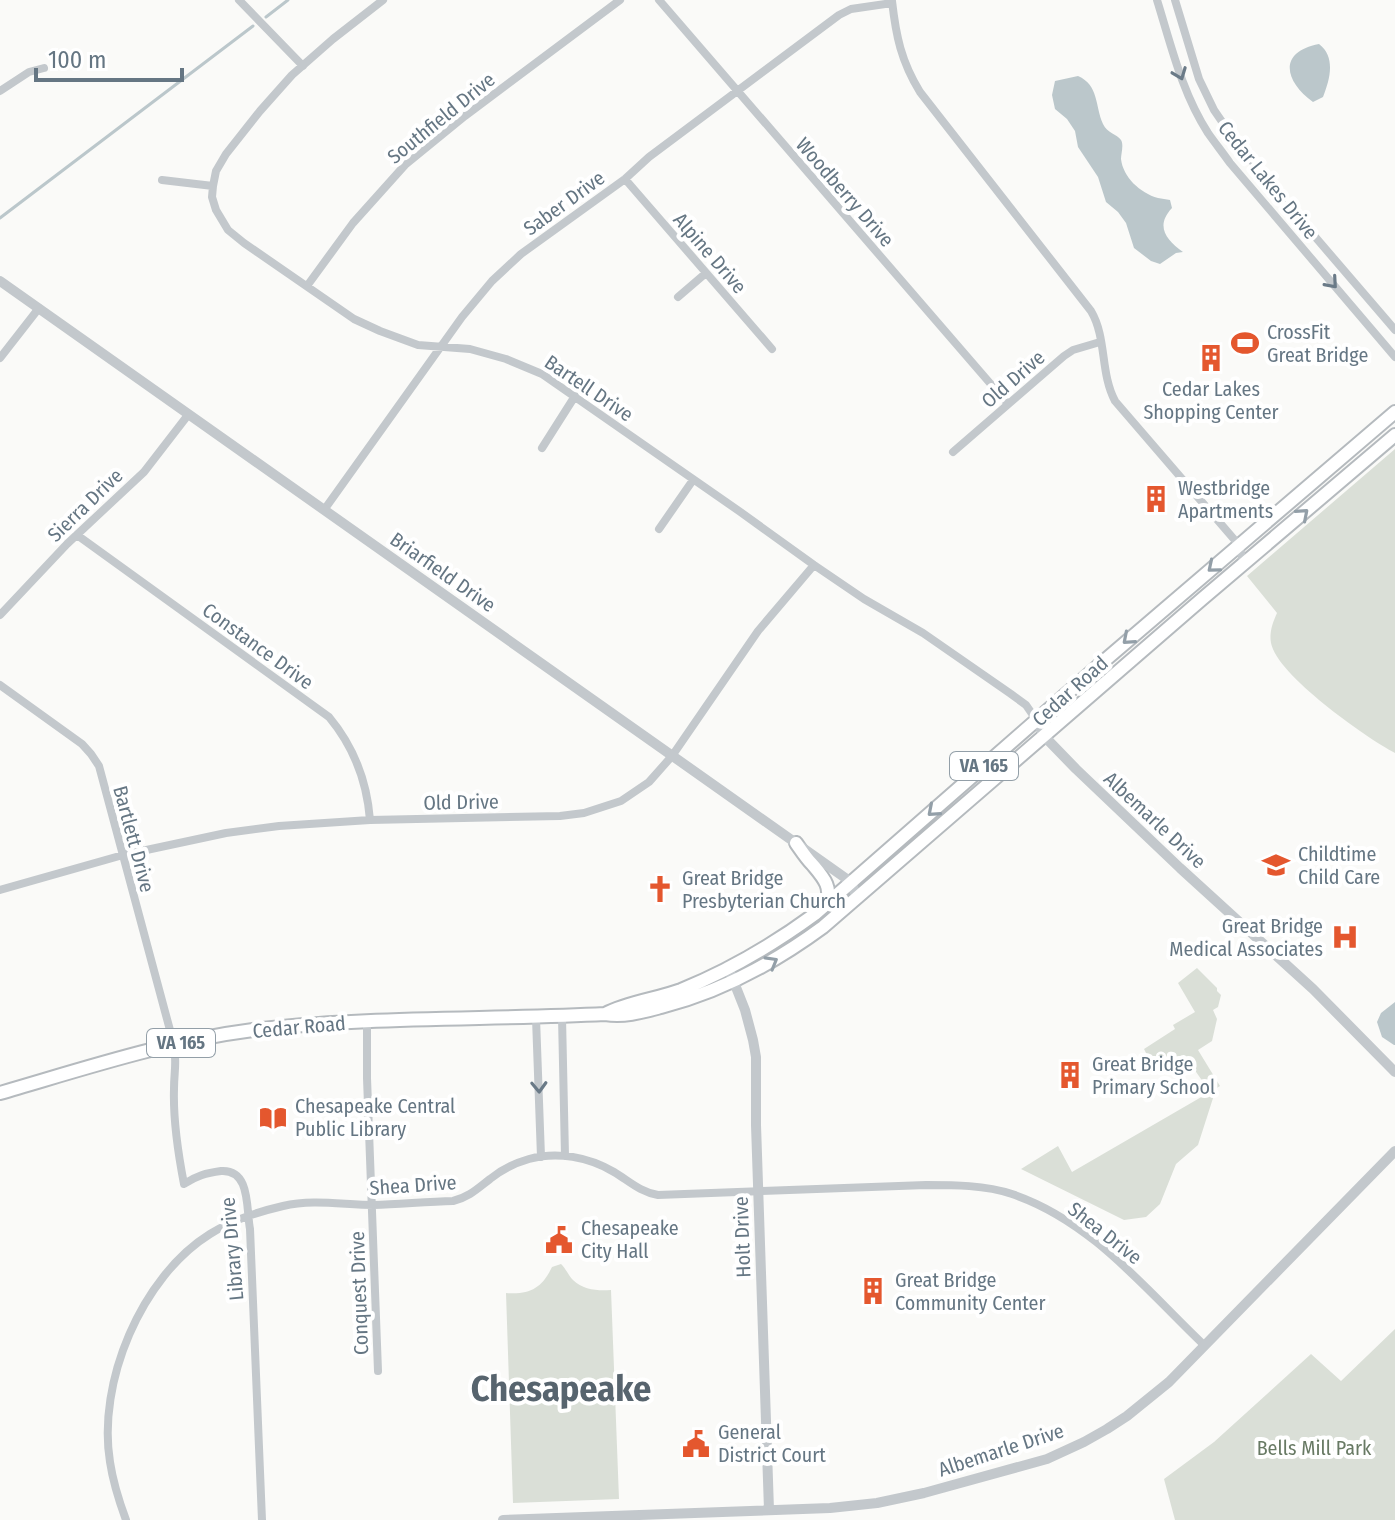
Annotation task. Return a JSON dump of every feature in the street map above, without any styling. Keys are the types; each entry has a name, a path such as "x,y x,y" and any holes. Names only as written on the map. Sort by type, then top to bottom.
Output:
{"main road":[{"name":"Cedar Road","path":"605,1014 617,1007 679,990 728,967 778,940 824,906 1395,412"},
{"path":"1330,491 1356,459 1395,426"},
{"name":"Cedar Road","path":"0,1093 174,1045 251,1030 367,1022 619,1016 669,1005 735,981 803,942 857,898 1395,435"},
{"path":"796,843 827,884 829,897 824,906"}],"street":[{"path":"239,0 303,66"},
{"path":"162,180 213,186 216,171 226,154 292,75 383,0"},
{"name":"Southfield Drive","path":"307,286 353,223 405,165 620,0"},
{"name":"Woodberry Drive","path":"659,0 1008,404"},
{"name":"Cedar Lakes Drive","path":"1157,0 1177,67 1207,132 1395,357"},
{"name":"Cedar Lakes Drive","path":"1175,0 1199,79 1219,118 1269,183 1395,330"},
{"path":"892,2 898,46 920,92 1091,311 1097,324 1108,385 1115,401 1239,545 1244,565"},
{"name":"Saber Drive","path":"324,510 476,298 502,271 553,229 625,179 649,157 839,15 851,9 892,2"},
{"path":"0,91 29,72 44,68"},
{"name":"Alpine Drive","path":"625,179 772,349"},
{"name":"Bartell Drive","path":"213,186 216,210 228,230 354,319 418,345 470,349 542,374 814,565 923,633 1011,694 1026,705 1037,721"},
{"path":"678,297 706,273"},
{"name":"Briarfield Drive","path":"0,281 851,882"},
{"path":"0,358 39,308"},
{"name":"Old Drive","path":"953,452 1064,356 1100,342"},
{"path":"542,448 575,396"},
{"name":"Sierra Drive","path":"0,615 77,535 144,472 188,415"},
{"path":"659,529 693,480"},
{"name":"Constance Drive","path":"77,535 329,717 357,762 367,795 370,820"},
{"name":"Old Drive","path":"0,890 123,855 226,833 370,820 560,816 584,813 621,801 649,782 672,756 758,631 814,565"},
{"name":"Bartlett Drive","path":"0,685 82,744 99,766 174,1045"},
{"name":"Albemarle Drive","path":"1037,721 1044,736 1076,769 1313,989 1395,1072"},
{"path":"851,882 857,898"},
{"name":"Holt Drive","path":"728,967 750,1026 756,1057 769,1510"},
{"path":"562,1017 565,1156"},
{"path":"536,1018 541,1157"},
{"name":"Conquest Drive","path":"367,1022 378,1368"},
{"name":"Library Drive","path":"174,1045 173,1086 184,1184 199,1175 233,1171 243,1186 247,1205 262,1520"},
{"name":"Albemarle Drive","path":"503,1520 830,1508 877,1503 1047,1459 1084,1442 1127,1416 1169,1382 1395,1151"},
{"name":"Shea Drive","path":"126,1520 116,1492 108,1439 117,1365 139,1314 162,1279 208,1235 247,1216 298,1204 372,1205 453,1201 475,1192 506,1168 541,1157 565,1156 594,1162 649,1193 926,1185 964,1186 1010,1194 1074,1224 1119,1259 1204,1345"}],"green space":[{"path":"1395,449 1395,753 1344,720 1289,671 1271,643 1277,613 1247,576"},
{"path":"1197,968 1221,995 1218,1007 1213,1010 1217,1019 1212,1041 1198,1050 1220,1086 1212,1091 1214,1095 1198,1145 1176,1164 1160,1204 1146,1217 1124,1220 1021,1169 1058,1146 1072,1172 1210,1092 1185,1056 1167,1067 1160,1056 1150,1061 1144,1049 1195,1012 1178,983"},
{"path":"561,1264 581,1286 611,1290 619,1499 513,1503 506,1293 534,1289 552,1267"},
{"name":"Bells Mill Park","path":"1395,1329 1395,1520 1175,1520 1164,1479 1214,1442 1311,1354 1341,1381"}],"shaded area":[{"path":"1319,44 1328,55 1329,76 1323,97 1313,102 1296,86 1290,68 1296,54"},
{"path":"1078,76 1093,90 1105,127 1121,140 1122,166 1129,178 1145,192 1170,200 1172,208 1164,221 1165,232 1183,252 1160,264 1134,248 1126,223 1106,202 1098,177 1078,147 1075,131 1055,109 1052,95 1055,81"},
{"path":"1395,1002 1394,1045 1382,1037 1377,1022 1381,1013"}],"waterway":[{"path":"266,17 288,0"},
{"path":"0,218 253,26"}],"place":[{"name":"CrossFit Great Bridge","path":"1245,343"},
{"name":"Cedar Lakes Shopping Center","path":"1211,358"},
{"name":"Westbridge Apartments","path":"1156,499"},
{"name":"Childtime Child Care","path":"1276,865"},
{"name":"Great Bridge Presbyterian Church","path":"660,889"},
{"name":"Great Bridge Medical Associates","path":"1345,937"},
{"name":"Great Bridge Primary School","path":"1070,1075"},
{"name":"Chesapeake Central Public Library","path":"273,1118"},
{"name":"Chesapeake City Hall","path":"559,1240"},
{"name":"Great Bridge Community Center","path":"873,1291"},
{"name":"General District Court","path":"696,1444"}],"district":[{"name":"Chesapeake","path":"561,1388"}]}
